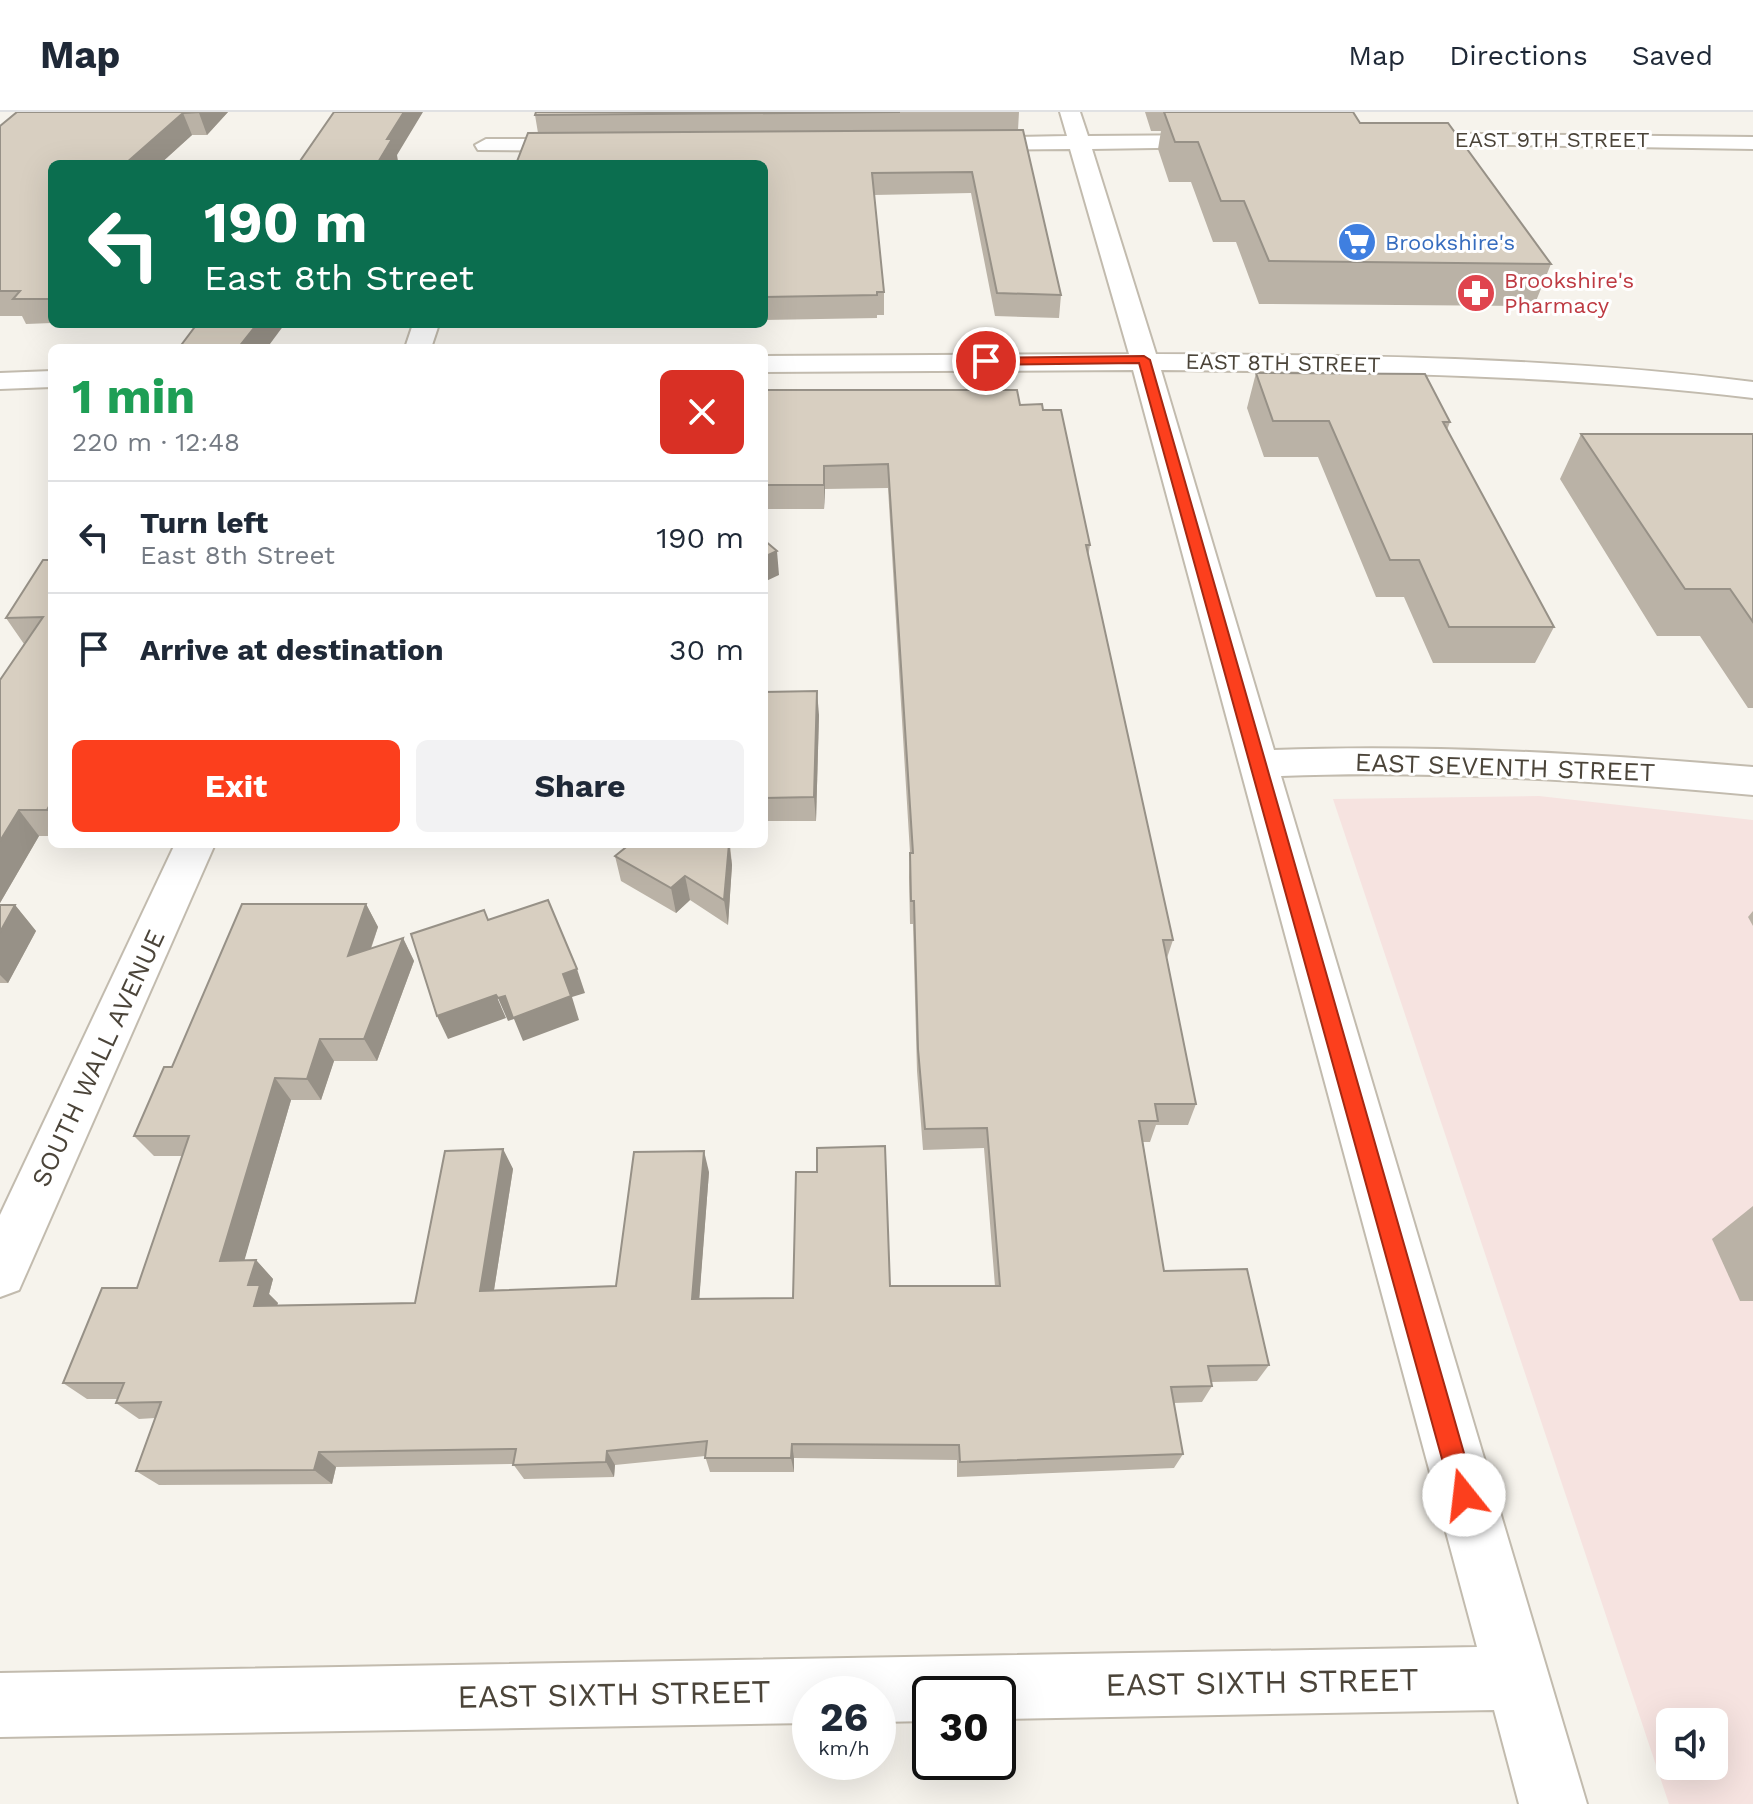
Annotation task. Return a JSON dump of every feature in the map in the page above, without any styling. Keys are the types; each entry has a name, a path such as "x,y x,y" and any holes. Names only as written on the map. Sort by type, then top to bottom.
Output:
{"street":[{"path":"1070,112 1144,360 1553,1804"},
{"path":"497,123 483,155 611,145"},
{"name":"EAST 9TH STREET","path":"1380,139 1753,143"},
{"path":"938,144 1238,141"},
{"name":"EAST 8TH STREET","path":"768,364 1144,360 1456,367 1637,376 1753,390"},
{"path":"0,381 48,379"},
{"name":"EAST SEVENTH STREET","path":"1257,764 1391,759 1604,768 1753,781"},
{"name":"SOUTH WALL AVENUE","path":"0,1272 193,848"},
{"name":"EAST SIXTH STREET","path":"0,1705 1516,1678"}],"shaded area":[{"path":"1539,796 1753,820 1753,1804 1669,1804 1661,1780 1728,1780 1728,1708 1656,1708 1656,1765 1333,799"}],"building":[{"path":"17,112 200,112 183,113 130,160 48,160 48,299 13,299 20,291 0,291 0,126"},
{"path":"334,112 404,112 387,139 392,139 379,160 301,160"},
{"path":"536,112 900,112 535,115"},
{"path":"1164,112 1353,112 1360,123 1448,123 1551,264 1269,261 1244,201 1221,201 1198,142 1175,142"},
{"path":"1023,130 1061,295 997,293 972,172 872,173 884,292 877,292 877,295 768,297 768,160 518,160 528,133"},
{"path":"194,328 254,328 241,344 182,344"},
{"path":"1256,373 1425,374 1450,422 1443,422 1554,627 1449,627 1419,560 1390,560 1329,421 1273,421"},
{"path":"768,390 1017,390 1020,405 1042,404 1043,410 1061,410 1090,545 1086,545 1173,940 1163,940 1196,1104 1155,1104 1158,1121 1139,1121 1164,1271 1247,1269 1269,1365 1208,1366 1212,1386 1171,1387 1183,1454 960,1462 959,1445 792,1444 791,1458 705,1458 707,1441 607,1451 606,1462 513,1465 516,1449 319,1452 314,1470 136,1471 161,1402 116,1403 124,1383 63,1383 102,1288 137,1288 189,1136 134,1136 164,1067 172,1067 242,904 366,904 348,956 403,938 364,1039 320,1039 307,1079 275,1078 220,1261 256,1260 248,1285 260,1285 254,1306 415,1303 445,1151 503,1149 480,1291 616,1286 634,1152 704,1151 692,1299 793,1298 796,1172 817,1172 817,1148 885,1146 890,1286 1000,1286 987,1128 925,1129 918,1049 914,901 911,901 910,853 913,853 888,464 824,466 824,485 768,485"},
{"path":"1581,434 1753,434 1753,622 1730,589 1685,589"},
{"path":"768,543 777,551 768,555"},
{"path":"43,560 48,560 48,808 19,810 0,841 0,680 43,617 6,618"},
{"path":"817,691 814,797 768,798 768,692"},
{"path":"625,848 729,848 724,900 685,876 671,888 615,856"},
{"path":"548,900 577,969 563,974 571,996 513,1018 505,996 498,998 496,995 437,1016 411,934 484,910 488,920"},
{"path":"0,905 15,905 0,932"}],"place":[{"name":"Brookshire's","path":"1357,242"},
{"name":"Brookshire's Pharmacy","path":"1476,293"}],"route":[{"path":"986,361 1144,360 1464,1495"}]}
